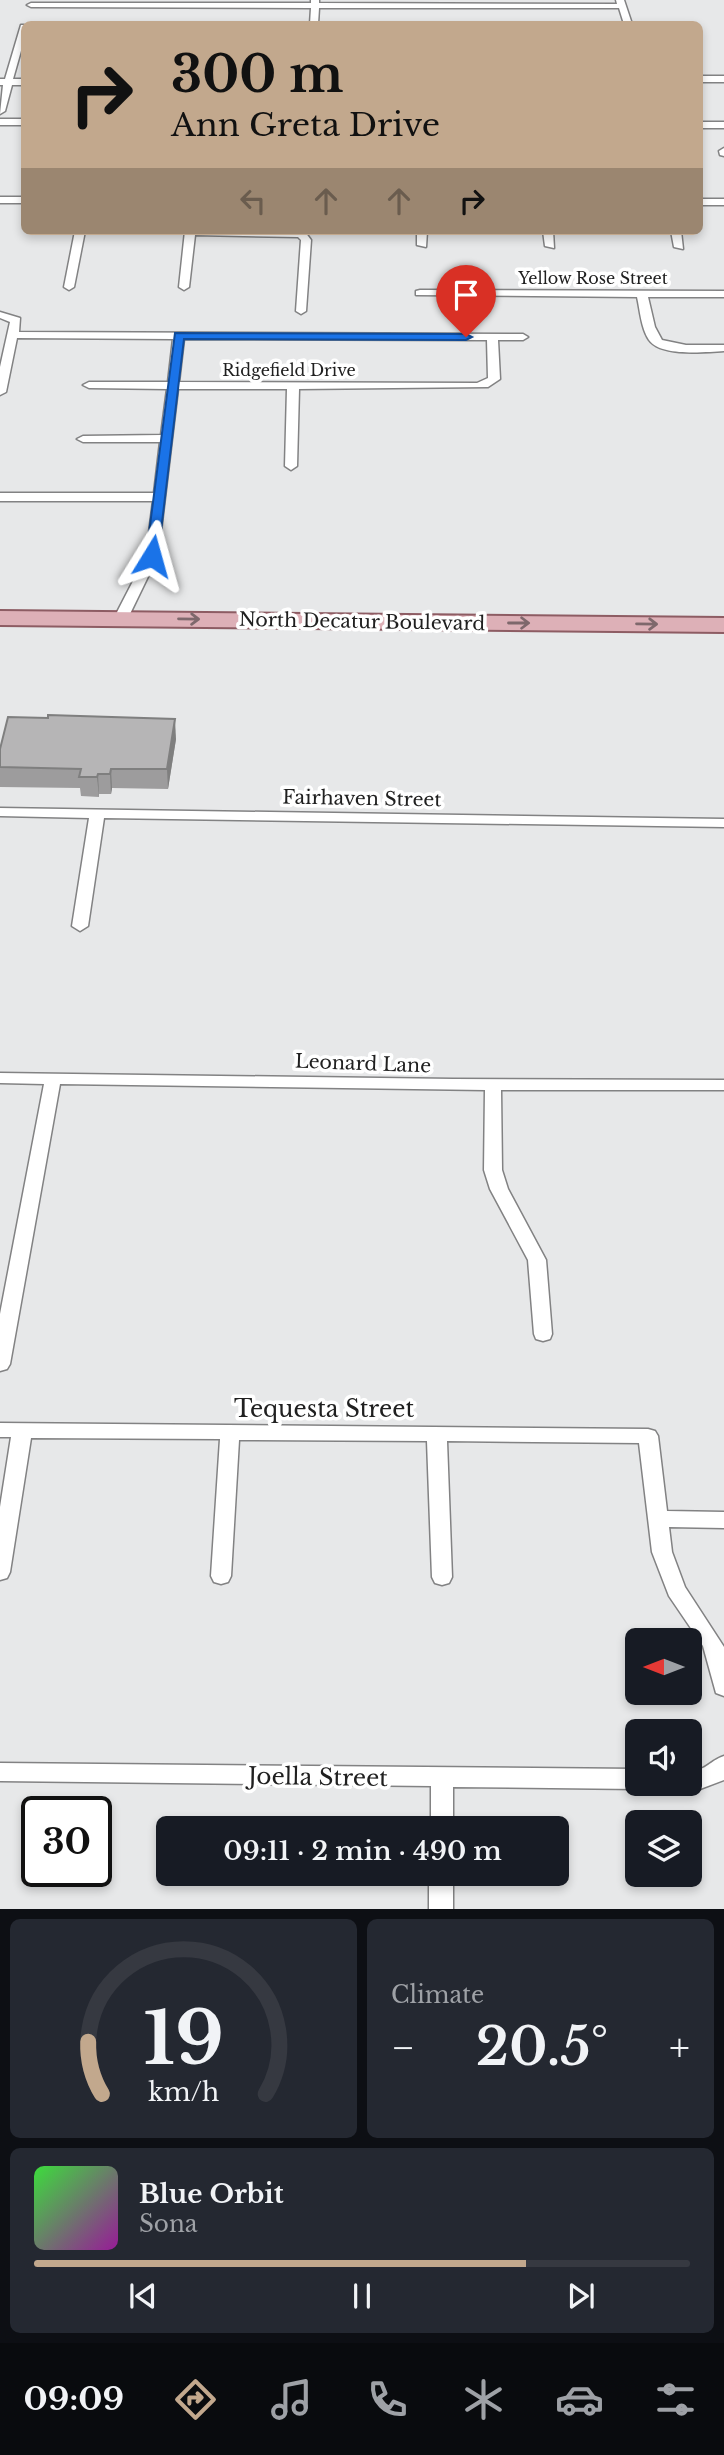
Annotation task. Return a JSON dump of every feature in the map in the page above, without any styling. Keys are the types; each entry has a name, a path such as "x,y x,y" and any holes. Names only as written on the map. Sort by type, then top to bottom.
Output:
{"main road":[{"name":"North Decatur Boulevard","path":"0,603 125,611 688,616 724,608"},
{"name":"North Decatur Boulevard","path":"0,618 125,611"},
{"name":"North Decatur Boulevard","path":"688,616 724,625"}],"street":[{"path":"26,21 31,2 621,3 627,21"},
{"path":"314,21 315,3"},
{"path":"0,111 4,82 21,43"},
{"path":"703,79 724,79"},
{"path":"0,122 21,122"},
{"path":"703,125 722,125 724,136"},
{"path":"0,200 21,200"},
{"path":"703,202 724,202"},
{"path":"69,287 79,235"},
{"path":"184,287 189,235"},
{"path":"301,311 306,240 302,235"},
{"path":"422,235 422,245"},
{"path":"549,235 550,246"},
{"path":"677,235 680,247"},
{"name":"Yellow Rose Street","path":"420,293 724,294"},
{"path":"642,294 654,340 661,345 671,348 724,348"},
{"path":"0,315 16,320 14,335 3,365 0,392"},
{"path":"14,335 523,337"},
{"path":"125,611 152,556 179,336"},
{"name":"Ridgefield Drive","path":"89,385 488,384 494,379 492,337"},
{"path":"291,466 293,385"},
{"path":"83,439 168,438"},
{"path":"0,497 160,497"},
{"name":"Fairhaven Street","path":"0,812 724,823"},
{"path":"80,926 97,814"},
{"name":"Leonard Lane","path":"0,1078 493,1087 724,1085"},
{"path":"0,1364 53,1079"},
{"path":"493,1087 493,1170 499,1189 537,1261 542,1334"},
{"name":"Tequesta Street","path":"0,1430 648,1436 658,1519"},
{"path":"1,1572 22,1430"},
{"path":"221,1576 230,1433"},
{"path":"437,1434 442,1577"},
{"path":"724,1520 658,1519 662,1552 676,1590 712,1643 722,1667 724,1687"},
{"path":"702,1780 721,1768"},
{"name":"Joella Street","path":"0,1772 625,1779"},
{"path":"442,1779 442,1816"},
{"path":"441,1886 441,1909"}],"building":[{"path":"48,715 175,719 167,769 111,769 110,774 79,777 81,769 0,767 0,749 8,717 48,718"}],"route":[{"path":"152,556 179,336 466,337"}]}
